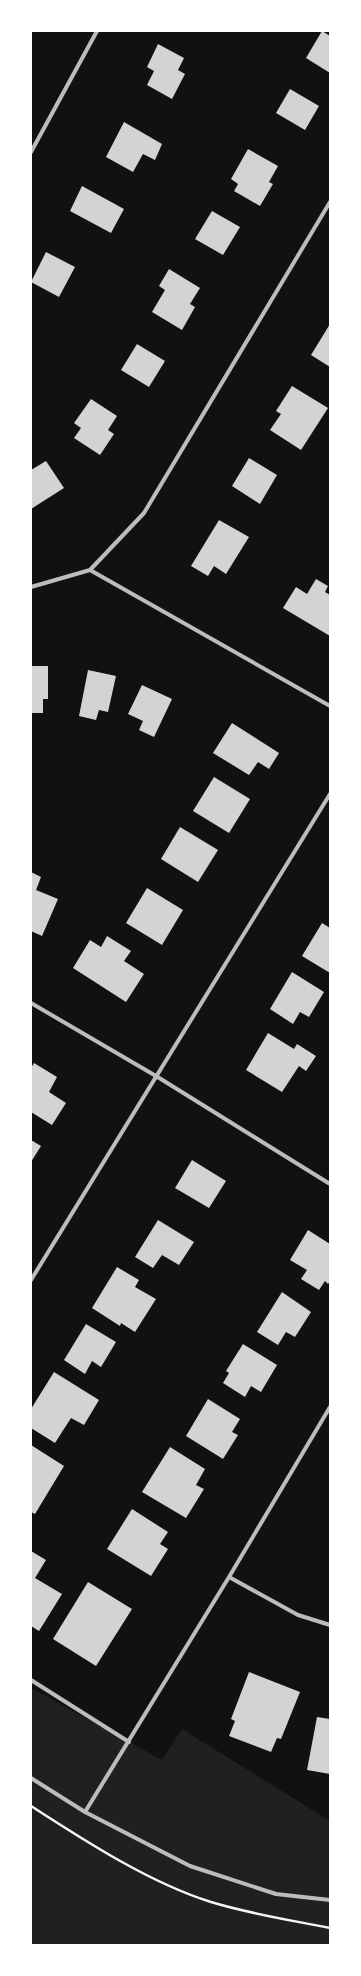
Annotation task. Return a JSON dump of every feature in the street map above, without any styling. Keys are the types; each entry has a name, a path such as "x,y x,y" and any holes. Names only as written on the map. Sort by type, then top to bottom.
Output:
{"street":[{"path":"31,152 97,31"},
{"path":"31,587 90,570 144,513 330,202"},
{"path":"90,570 330,706"},
{"path":"31,1280 330,794"},
{"path":"31,1003 156,1076 330,1184"},
{"path":"85,1812 229,1577 330,1407"},
{"path":"229,1577 298,1615 330,1625"},
{"path":"31,1680 129,1742"},
{"path":"31,1778 85,1812 190,1866 276,1894 330,1900"}],"shaded area":[{"path":"31,1688 162,1760 182,1729 330,1821 330,1945 31,1945"}],"building":[{"path":"322,31 330,36 330,73 306,58"},
{"path":"158,44 184,58 178,70 185,74 172,99 147,85 154,71 147,67"},
{"path":"290,89 319,106 305,130 276,113"},
{"path":"124,122 162,144 155,160 143,154 133,172 106,157"},
{"path":"248,149 278,166 269,182 273,184 260,206 234,191 238,184 231,179"},
{"path":"82,186 124,209 111,233 70,211"},
{"path":"212,211 240,227 223,255 195,239"},
{"path":"46,252 75,267 59,297 31,282"},
{"path":"169,269 200,288 190,304 195,307 182,330 152,312 165,290 159,286"},
{"path":"330,324 330,367 311,355"},
{"path":"137,344 165,361 149,387 121,370"},
{"path":"292,386 328,408 301,450 270,430 281,414 276,411"},
{"path":"91,399 117,416 108,430 114,434 100,455 74,438 81,428 74,423"},
{"path":"249,458 277,475 260,504 232,486"},
{"path":"46,461 64,488 31,509 31,470"},
{"path":"219,520 249,537 226,574 214,566 208,576 191,566"},
{"path":"316,579 328,586 325,592 330,595 330,636 283,608 296,587 307,594"},
{"path":"31,666 48,666 48,699 43,699 43,713 31,713"},
{"path":"88,670 116,676 108,712 99,710 96,720 79,716"},
{"path":"142,685 172,699 154,737 139,730 143,721 128,714"},
{"path":"232,723 279,753 269,769 258,762 249,775 213,753"},
{"path":"214,777 250,799 229,833 193,811"},
{"path":"180,827 218,850 198,882 161,859"},
{"path":"31,872 41,877 36,890 58,899 42,936 31,931"},
{"path":"147,888 183,910 162,945 126,923"},
{"path":"322,923 330,928 330,973 302,956"},
{"path":"107,936 131,951 124,961 144,974 126,1002 73,968 90,940 101,947"},
{"path":"292,972 324,992 309,1017 300,1012 293,1024 270,1009"},
{"path":"268,1033 294,1049 297,1044 316,1056 306,1071 299,1066 282,1092 246,1070"},
{"path":"34,1063 57,1077 49,1092 66,1103 52,1125 31,1112 31,1068"},
{"path":"31,1140 41,1146 31,1162"},
{"path":"192,1160 226,1181 209,1208 175,1188"},
{"path":"158,1220 194,1242 179,1265 162,1255 153,1268 135,1257"},
{"path":"308,1230 330,1244 330,1281 328,1284 325,1281 319,1290 301,1279 307,1270 290,1260"},
{"path":"117,1267 139,1280 135,1287 156,1299 135,1332 121,1323 120,1326 92,1308"},
{"path":"282,1292 311,1312 295,1337 286,1332 278,1345 257,1332"},
{"path":"86,1324 116,1342 101,1367 92,1361 85,1374 64,1360"},
{"path":"243,1344 277,1365 261,1392 251,1386 245,1397 223,1383 229,1373 226,1371"},
{"path":"54,1372 99,1400 84,1425 71,1418 55,1443 31,1428 31,1409"},
{"path":"208,1399 240,1419 232,1432 238,1435 223,1459 186,1436"},
{"path":"31,1445 64,1466 35,1514 31,1512"},
{"path":"170,1447 205,1469 196,1485 204,1489 186,1518 142,1492"},
{"path":"132,1509 168,1532 160,1544 168,1549 151,1576 107,1549"},
{"path":"31,1551 46,1560 35,1578 62,1594 39,1631 31,1626"},
{"path":"88,1582 132,1609 96,1666 53,1639"},
{"path":"249,1672 300,1692 281,1739 277,1738 271,1752 229,1736 235,1721 231,1719"},
{"path":"317,1717 330,1719 330,1774 307,1770"}]}
